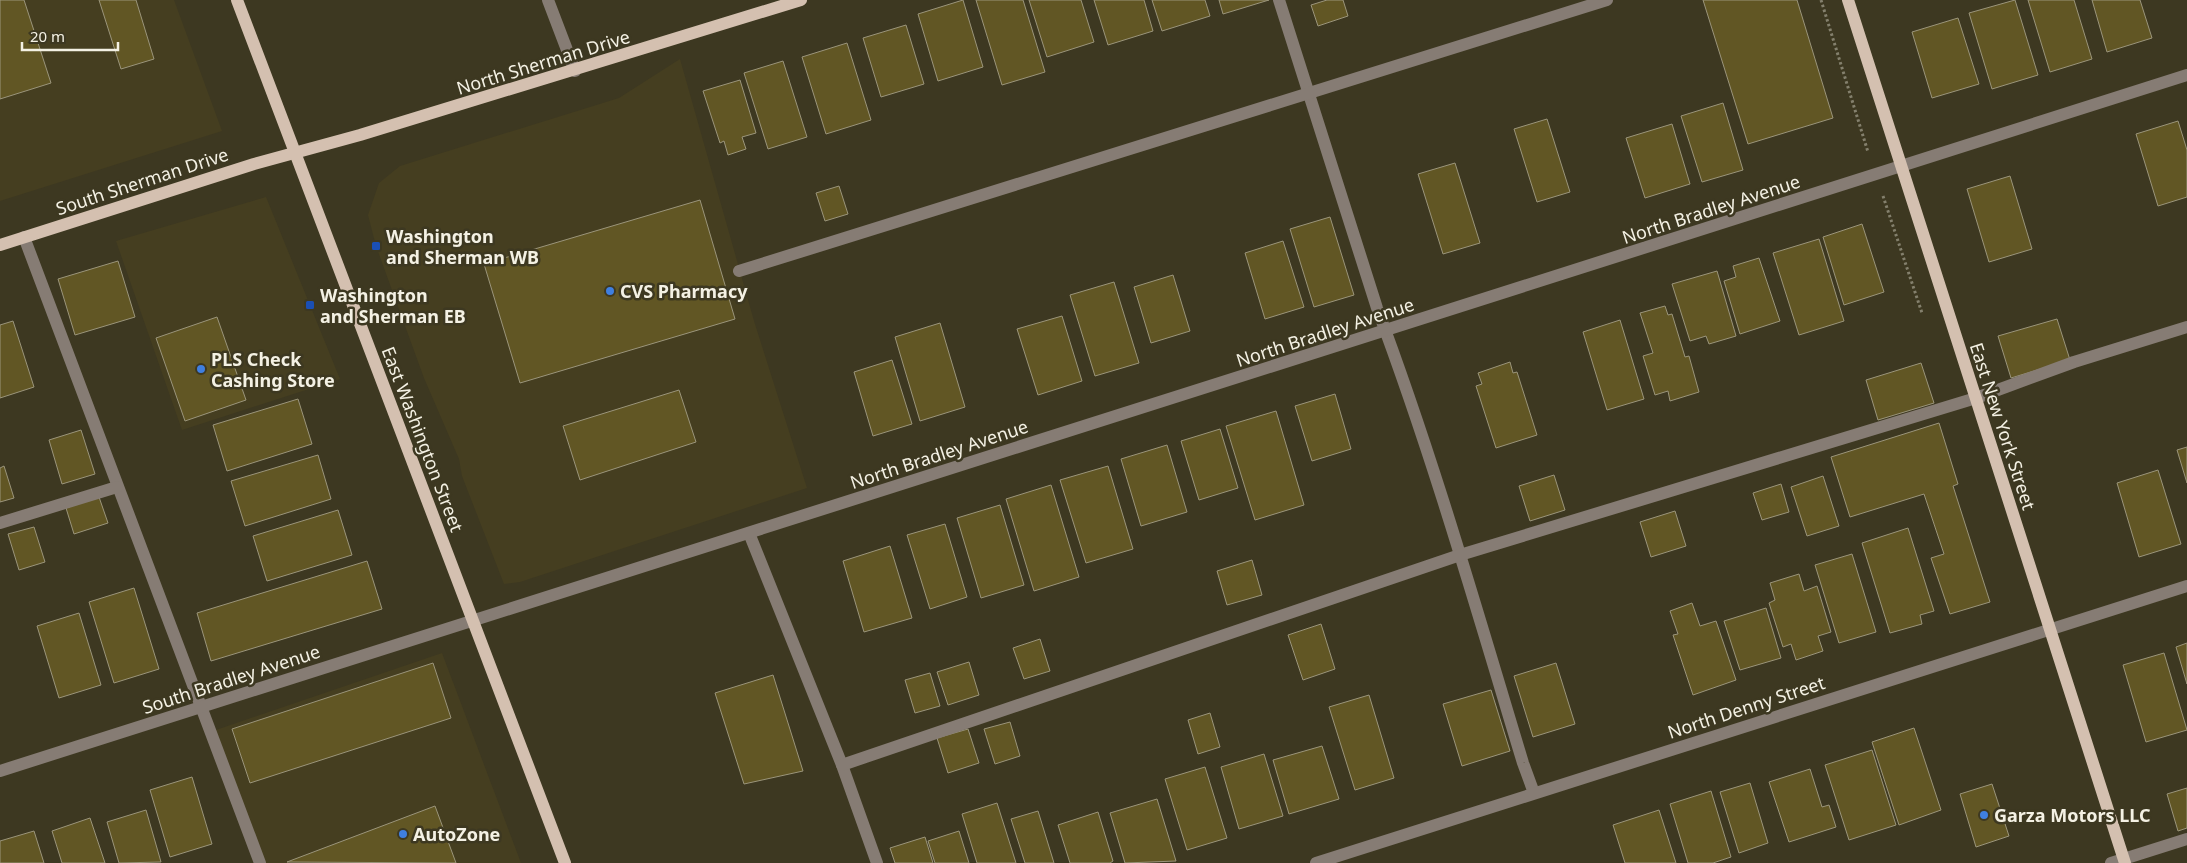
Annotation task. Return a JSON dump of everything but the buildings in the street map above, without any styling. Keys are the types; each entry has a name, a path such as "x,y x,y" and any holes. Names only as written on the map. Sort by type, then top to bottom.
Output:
{"main road":[{"name":"East Washington Street","path":"237,0 565,863"},
{"name":"North Sherman Drive","path":"294,153 574,71 801,0"},
{"name":"East New York Street","path":"1848,0 2125,861"},
{"name":"South Sherman Drive","path":"0,245 294,153"}],"street":[{"path":"548,0 574,71"},
{"path":"1278,0 1460,555 1523,763 1534,793"},
{"path":"739,271 1607,0"},
{"name":"North Bradley Avenue","path":"473,619 1386,331 2187,75"},
{"path":"24,237 260,863"},
{"path":"842,765 1460,555 1976,398 2074,362 2187,327"},
{"path":"0,523 117,487"},
{"path":"749,533 842,765 877,863"},
{"name":"North Denny Street","path":"1316,863 2187,586"},
{"name":"South Bradley Avenue","path":"0,771 473,619"},
{"path":"2111,863 2125,861 2187,839"}],"path":[{"path":"1821,0 1869,152"},
{"path":"1882,193 1925,322"}],"shaded area":[{"path":"0,0 174,0 222,131 0,201"},
{"path":"680,59 754,321 807,488 520,582 504,584 462,476 459,459 424,378 376,246 368,215 379,183 400,166 619,98"},
{"path":"266,197 340,379 182,430 116,241"},
{"path":"442,653 521,863 261,863 210,732"}],"place":[{"name":"Washington and Sherman WB","path":"376,246"},
{"name":"CVS Pharmacy","path":"610,291"},
{"name":"Washington and Sherman EB","path":"310,305"},
{"name":"PLS Check Cashing Store","path":"201,369"},
{"name":"Garza Motors LLC","path":"1984,815"},
{"name":"AutoZone","path":"403,834"}]}
